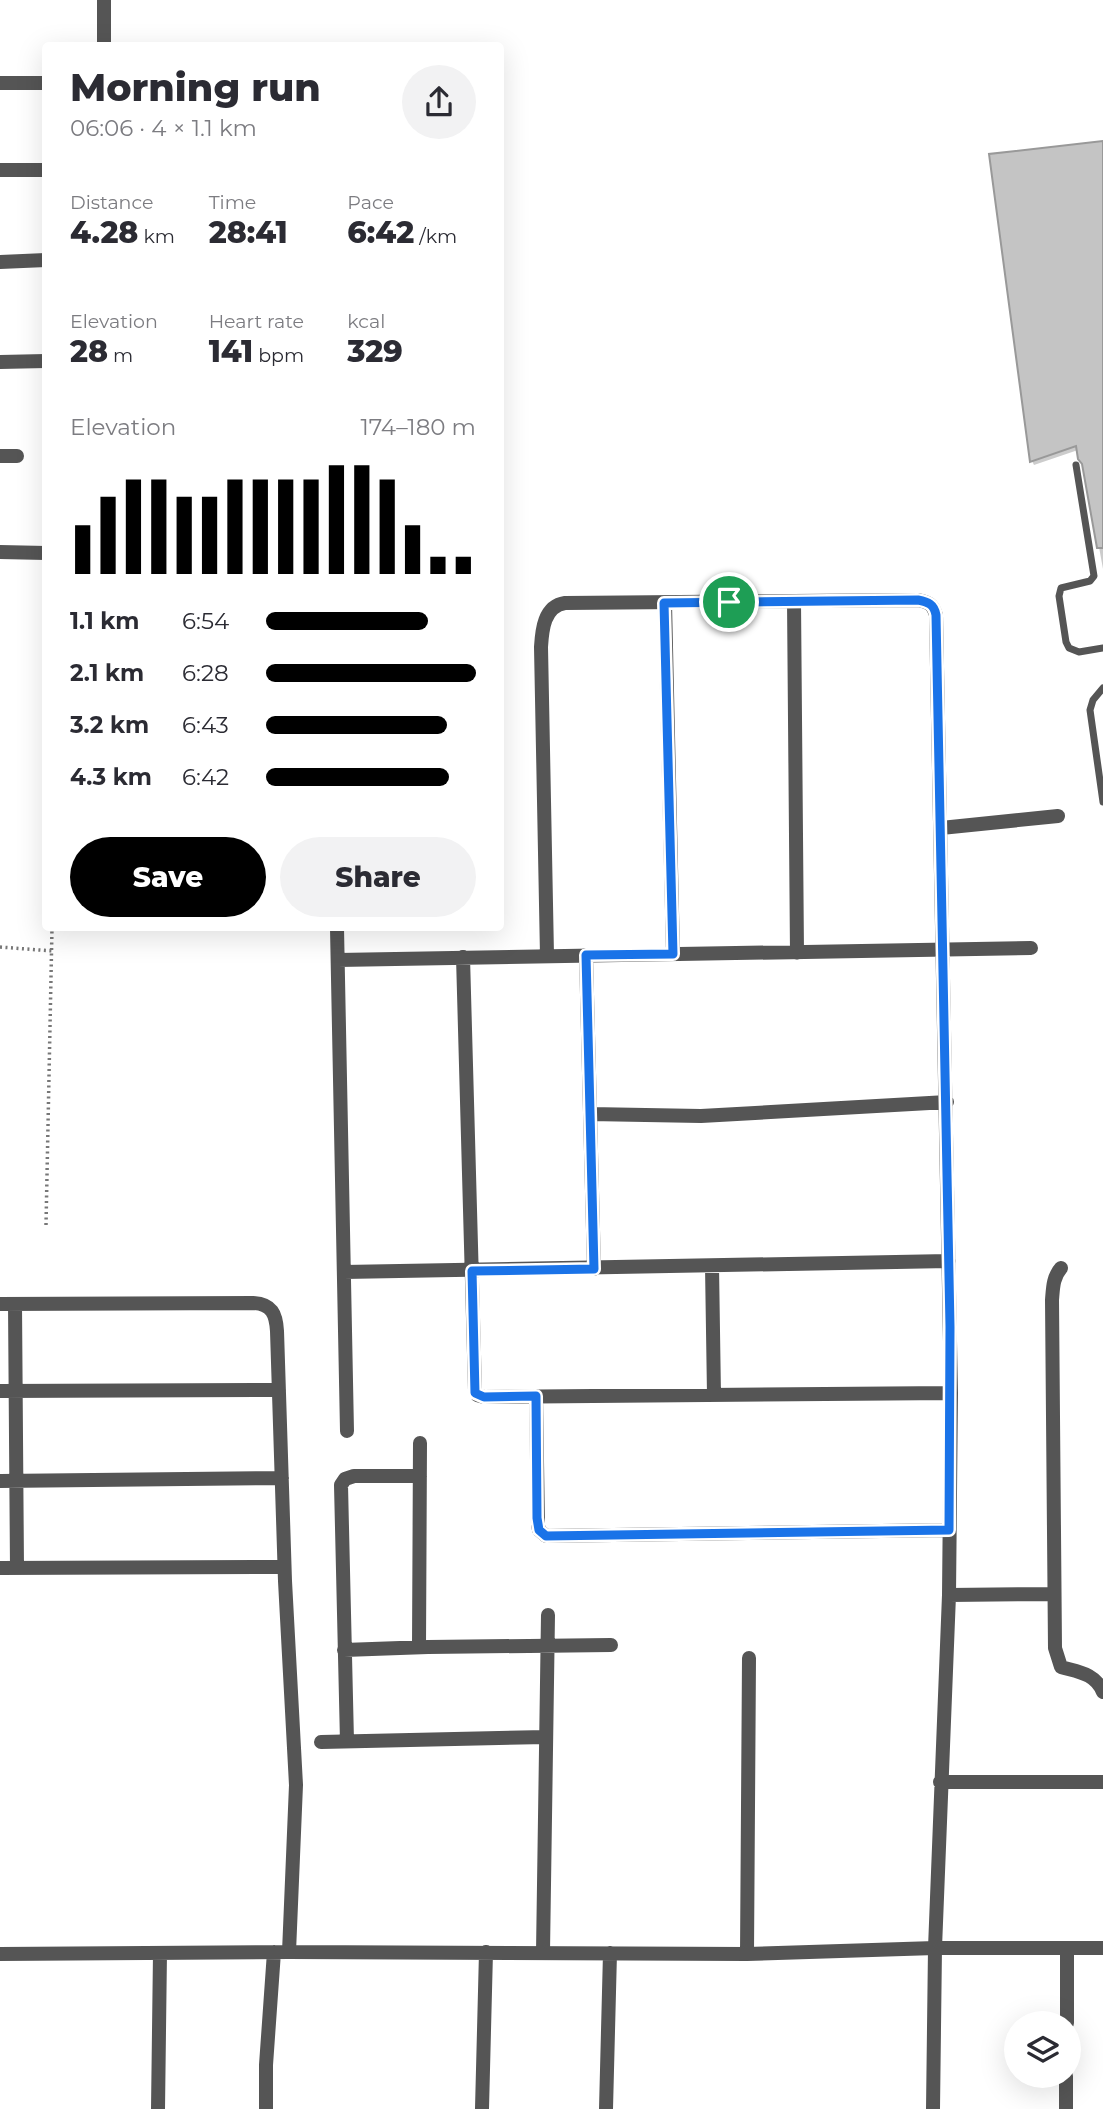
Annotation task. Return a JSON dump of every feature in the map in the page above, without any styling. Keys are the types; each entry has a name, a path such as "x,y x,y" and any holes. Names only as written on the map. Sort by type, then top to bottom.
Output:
{"street":[{"path":"104,0 104,42"},
{"path":"0,83 42,83"},
{"path":"0,170 42,170"},
{"path":"0,261 42,260"},
{"path":"0,362 42,361"},
{"path":"0,456 17,456"},
{"path":"0,552 42,552"},
{"path":"547,955 541,647 549,613 559,604 918,600 933,606 936,615 941,828 951,1393 933,2109"},
{"path":"794,601 797,953"},
{"path":"664,603 673,954"},
{"path":"941,828 1058,816"},
{"path":"337,931 347,1431"},
{"path":"338,960 1031,948"},
{"path":"586,955 594,1269"},
{"path":"463,957 475,1393 484,1397 951,1393"},
{"path":"590,1114 701,1116 947,1102"},
{"path":"344,1272 949,1262"},
{"path":"712,1266 714,1395"},
{"path":"1061,1268 1053,1283 1052,1300 1054,1642 1057,1662 1061,1667 1092,1676 1103,1692"},
{"path":"17,1568 15,1391 7,1304 264,1304 272,1310 276,1317 296,1798 282,1952 267,2065 267,2109"},
{"path":"0,1391 279,1390"},
{"path":"536,1396 537,1518 539,1530 546,1536 949,1530"},
{"path":"419,1647 420,1443"},
{"path":"346,1741 340,1489 343,1480 354,1476 420,1476"},
{"path":"0,1481 282,1478"},
{"path":"0,1568 285,1567"},
{"path":"948,1595 1054,1594"},
{"path":"544,1952 548,1615"},
{"path":"344,1650 611,1645"},
{"path":"747,1954 749,1658"},
{"path":"321,1742 546,1737"},
{"path":"940,1782 1103,1782"},
{"path":"0,1954 747,1954 935,1948 1103,1948"},
{"path":"1067,1948 1067,2011"},
{"path":"158,2109 160,1952"},
{"path":"482,2109 486,1952"},
{"path":"606,2109 610,1953"},
{"path":"1066,2088 1066,2109"}],"lane":[{"path":"1076,465 1094,576 1090,581 1066,585 1061,588 1059,596 1069,648 1079,652 1103,648"},
{"path":"1103,688 1093,700 1090,710 1103,802"}],"path":[{"path":"46,1225 52,931"},
{"path":"0,947 53,951"}],"building":[{"path":"1103,141 1103,548 1097,548 1082,464 1078,459 1076,446 1030,462 989,154"}],"route":[{"path":"918,600 929,603 935,610 947,1102 951,1393 949,1530 546,1536 539,1530 537,1518 536,1396 484,1397 475,1393 472,1271 594,1269 586,955 673,954 664,603 729,602 918,600"}]}
